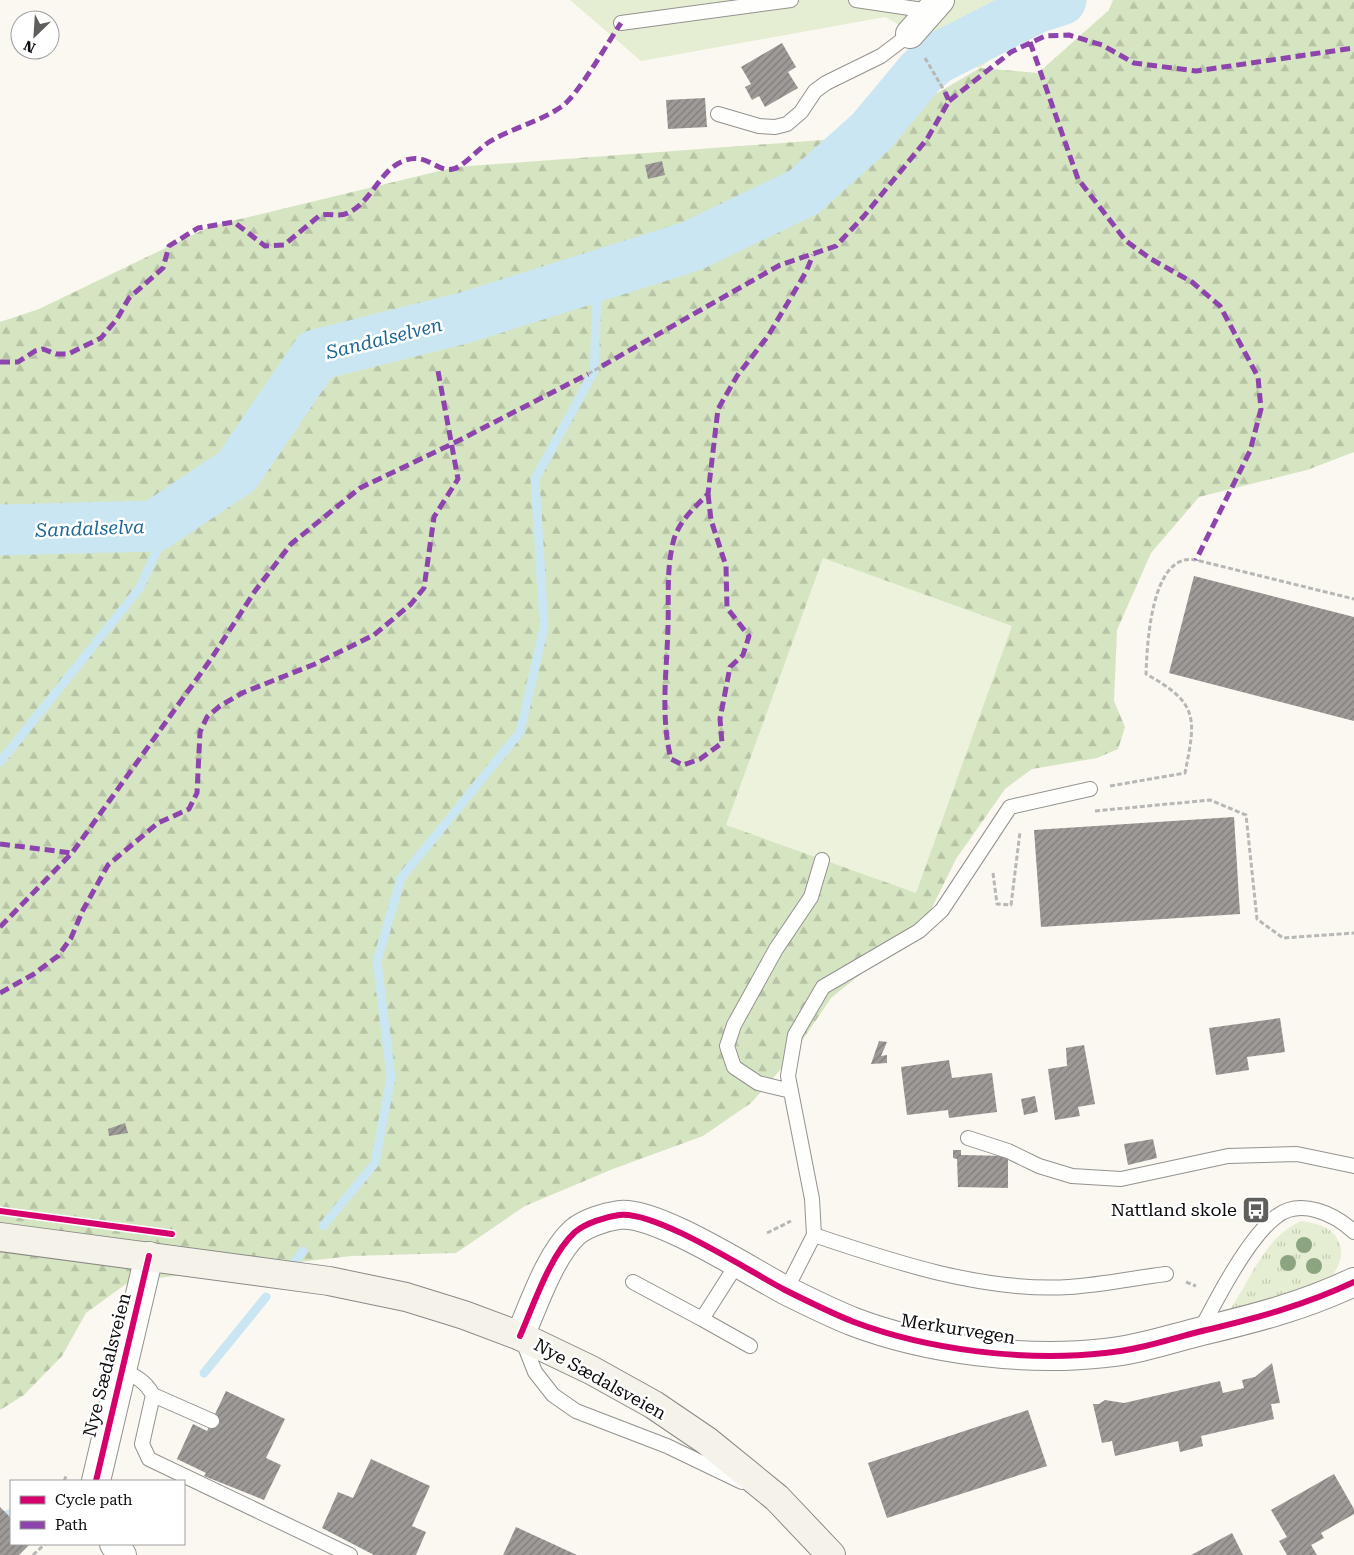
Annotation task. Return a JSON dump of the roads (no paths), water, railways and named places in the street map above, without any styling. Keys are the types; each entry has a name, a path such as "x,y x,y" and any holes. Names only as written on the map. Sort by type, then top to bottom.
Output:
{"main road":[{"name":"Nye Sædalsveien","path":"0,1237 329,1281 396,1295 464,1315 520,1336 591,1370 654,1406 707,1441 777,1498 831,1555"}],"street":[{"path":"910,34 935,5"},
{"name":"Merkurvegen","path":"520,1336 547,1276 564,1246 576,1231 599,1220 621,1215 661,1223 786,1290 854,1322 916,1340 968,1349 1035,1356 1105,1353 1160,1343 1264,1316 1316,1300 1354,1282"},
{"name":"Nye Sædalsveien","path":"96,1480 149,1256"}],"lane":[{"path":"621,23 791,0"},
{"path":"856,0 935,5"},
{"path":"718,114 759,126 774,127 787,124 801,112 815,91 826,83 881,56 910,34"},
{"path":"786,1290 814,1235 812,1199 788,1076 795,1035 823,987 919,931 942,910 1010,807 1090,789"},
{"path":"791,1091 758,1083 734,1067 727,1046 734,1025 776,949 811,897 822,860"},
{"path":"968,1138 1008,1151 1039,1166 1072,1176 1121,1179 1228,1156 1297,1154 1354,1166"},
{"path":"1199,1332 1220,1291 1254,1240 1277,1215 1294,1210 1314,1209 1337,1218 1354,1232"},
{"path":"814,1235 924,1270 993,1284 1068,1287 1166,1274"},
{"path":"702,1319 737,1264"},
{"path":"633,1282 750,1346"},
{"path":"520,1336 535,1372 553,1395 576,1411 667,1446 777,1498"},
{"path":"121,1370 137,1377 148,1386 153,1395 212,1421"},
{"path":"153,1395 142,1444 149,1459 350,1555"}],"waterway":[{"name":"Sandalselven","path":"0,530 155,526 237,471 316,355 464,318 692,246 804,192 871,132 921,72 936,59 1036,8 1061,0"},
{"path":"323,1226 375,1163 391,1077 377,961 401,878 520,732 544,627 535,479 594,371 598,274"},
{"path":"0,762 139,589 175,511"},
{"path":"289,1269 303,1251"},
{"path":"204,1373 266,1297"},
{"path":"0,1518 10,1513"}],"place":[{"name":"Nattland skole","path":"1256,1210"}],"water label":[{"name":"Sandalselva","path":"90,528"}]}
